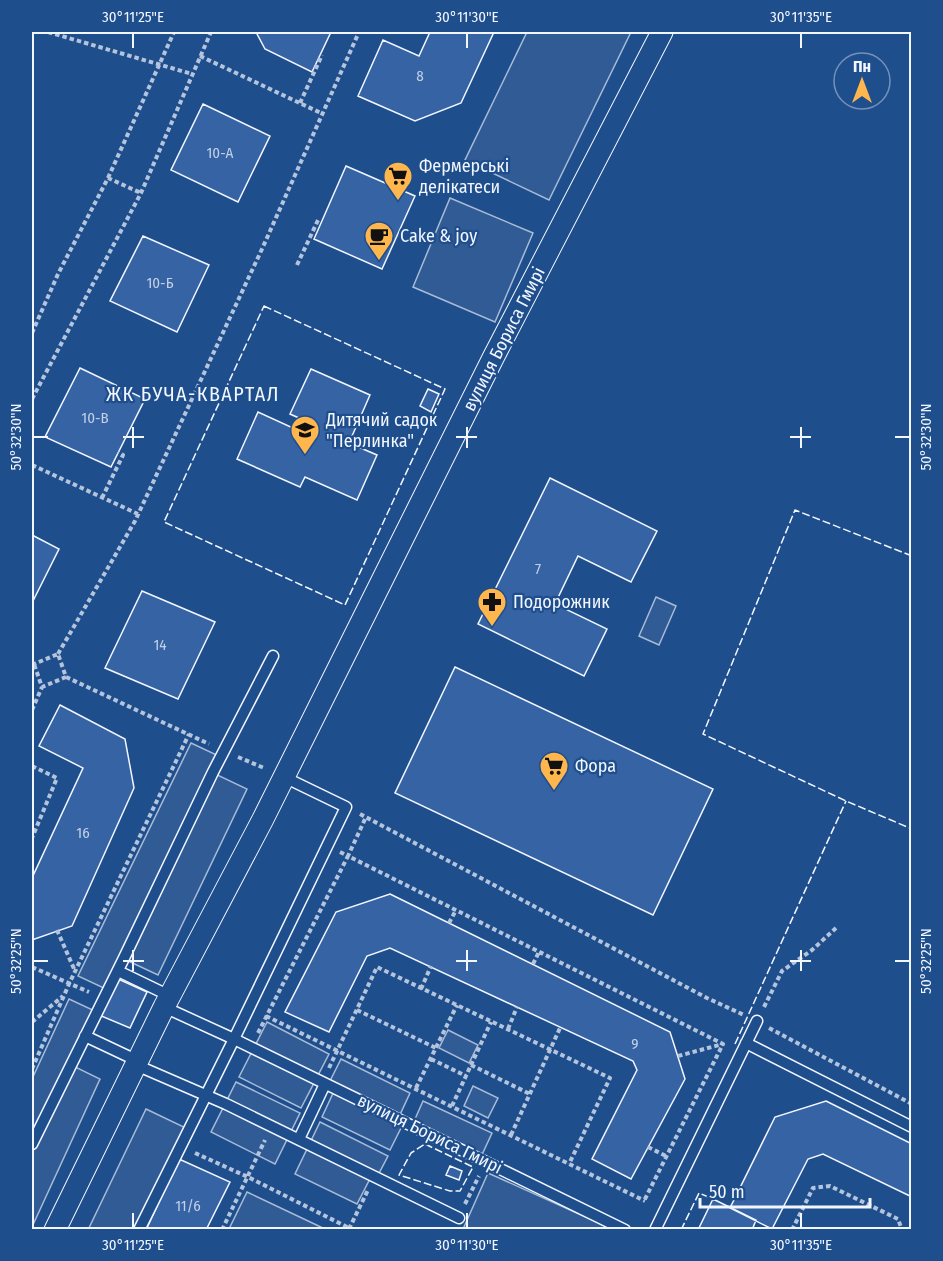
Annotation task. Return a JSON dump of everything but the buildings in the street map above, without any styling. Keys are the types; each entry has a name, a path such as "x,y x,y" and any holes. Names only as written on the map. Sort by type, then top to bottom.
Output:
{"street":[{"name":"вулиця Бориса Гмирі","path":"55,1230 167,1002 284,777 493,358 662,32"}],"lane":[{"path":"32,1144 213,772 273,656"},
{"path":"139,1230 346,807 284,777"},
{"path":"118,971 167,1002"},
{"name":"вулиця Бориса Гмирі","path":"167,1002 251,1048 625,1230"},
{"path":"655,1230 757,1021"},
{"path":"85,1036 459,1218"},
{"path":"746,1043 912,1126"},
{"path":"299,1139 324,1083"}],"path":[{"path":"48,32 192,74"},
{"path":"32,333 58,274 108,178 174,32"},
{"path":"32,399 141,193 211,32"},
{"path":"32,710 42,687 33,663 58,654 138,514 359,32"},
{"path":"300,103 322,55"},
{"path":"200,56 323,114"},
{"path":"108,178 141,193"},
{"path":"297,265 319,218"},
{"path":"102,498 123,455 118,452"},
{"path":"32,465 138,514"},
{"path":"58,654 66,678"},
{"path":"42,687 66,678 284,777"},
{"path":"32,1069 69,984 189,734"},
{"path":"32,766 57,778 32,838"},
{"path":"346,807 912,1104"},
{"path":"251,1048 366,817"},
{"path":"328,846 740,1054"},
{"path":"449,923 456,910"},
{"path":"757,1021 782,971 812,950 836,928"},
{"path":"57,930 75,972"},
{"path":"533,964 539,952"},
{"path":"421,988 431,966"},
{"path":"32,967 103,999"},
{"path":"324,1083 377,967 610,1078 569,1164"},
{"path":"32,1022 64,995"},
{"path":"416,1088 457,1005"},
{"path":"508,1029 517,1007"},
{"path":"249,1008 664,1210"},
{"path":"357,1010 436,1048"},
{"path":"452,1106 491,1022"},
{"path":"511,1135 560,1029"},
{"path":"678,1056 723,1044"},
{"path":"644,1201 723,1044"},
{"path":"430,1059 466,1076"},
{"path":"471,1065 530,1094"},
{"path":"222,1230 272,1126"},
{"path":"197,1154 202,1143"},
{"path":"179,1146 248,1177 351,1229 375,1176"},
{"path":"648,1147 666,1156"},
{"path":"459,1218 485,1162"},
{"path":"792,1230 813,1188 830,1186 898,1218 902,1230"}],"shaded area":[{"path":"527,32 631,32 549,200 465,160"},
{"path":"450,198 533,233 495,322 413,287"},
{"path":"656,597 676,606 659,645 639,636"},
{"path":"191,743 221,757 213,773 247,789 158,975 124,959 108,990 78,976"},
{"path":"69,999 97,1012 71,1065 100,1079 32,1227 32,1079"},
{"path":"267,1022 329,1054 301,1108 239,1077"},
{"path":"448,1030 478,1045 469,1063 439,1048"},
{"path":"341,1059 410,1093 398,1119 404,1122 390,1150 322,1117 335,1089 328,1085"},
{"path":"236,1082 300,1113 275,1164 211,1132"},
{"path":"473,1086 498,1098 488,1118 464,1106"},
{"path":"423,1101 492,1133 480,1159 412,1126"},
{"path":"146,1109 188,1129 139,1229 88,1230"},
{"path":"320,1122 388,1156 377,1177 372,1175 357,1204 295,1174"},
{"path":"488,1173 610,1228 609,1230 470,1230 464,1227"},
{"path":"247,1192 325,1229 229,1229"}],"fence":[{"path":"264,306 445,389 345,605 164,522 264,306"},
{"path":"912,556 795,510 703,734 846,801 912,829"},
{"path":"735,1044 846,801"},
{"path":"425,1144 473,1167 460,1191 450,1191 399,1175 411,1153 425,1144"},
{"path":"681,1230 699,1193 713,1199"}],"place":[{"name":"Фермерські делікатеси","path":"398,202"},
{"name":"Cake & joy","path":"379,262"},
{"name":"Дитячий садок \"Перлинка\"","path":"305,456"},
{"name":"Подорожник","path":"492,628"},
{"name":"Фора","path":"554,792"}],"district":[{"name":"ЖК БУЧА-КВАРТАЛ","path":"193,394"}]}
